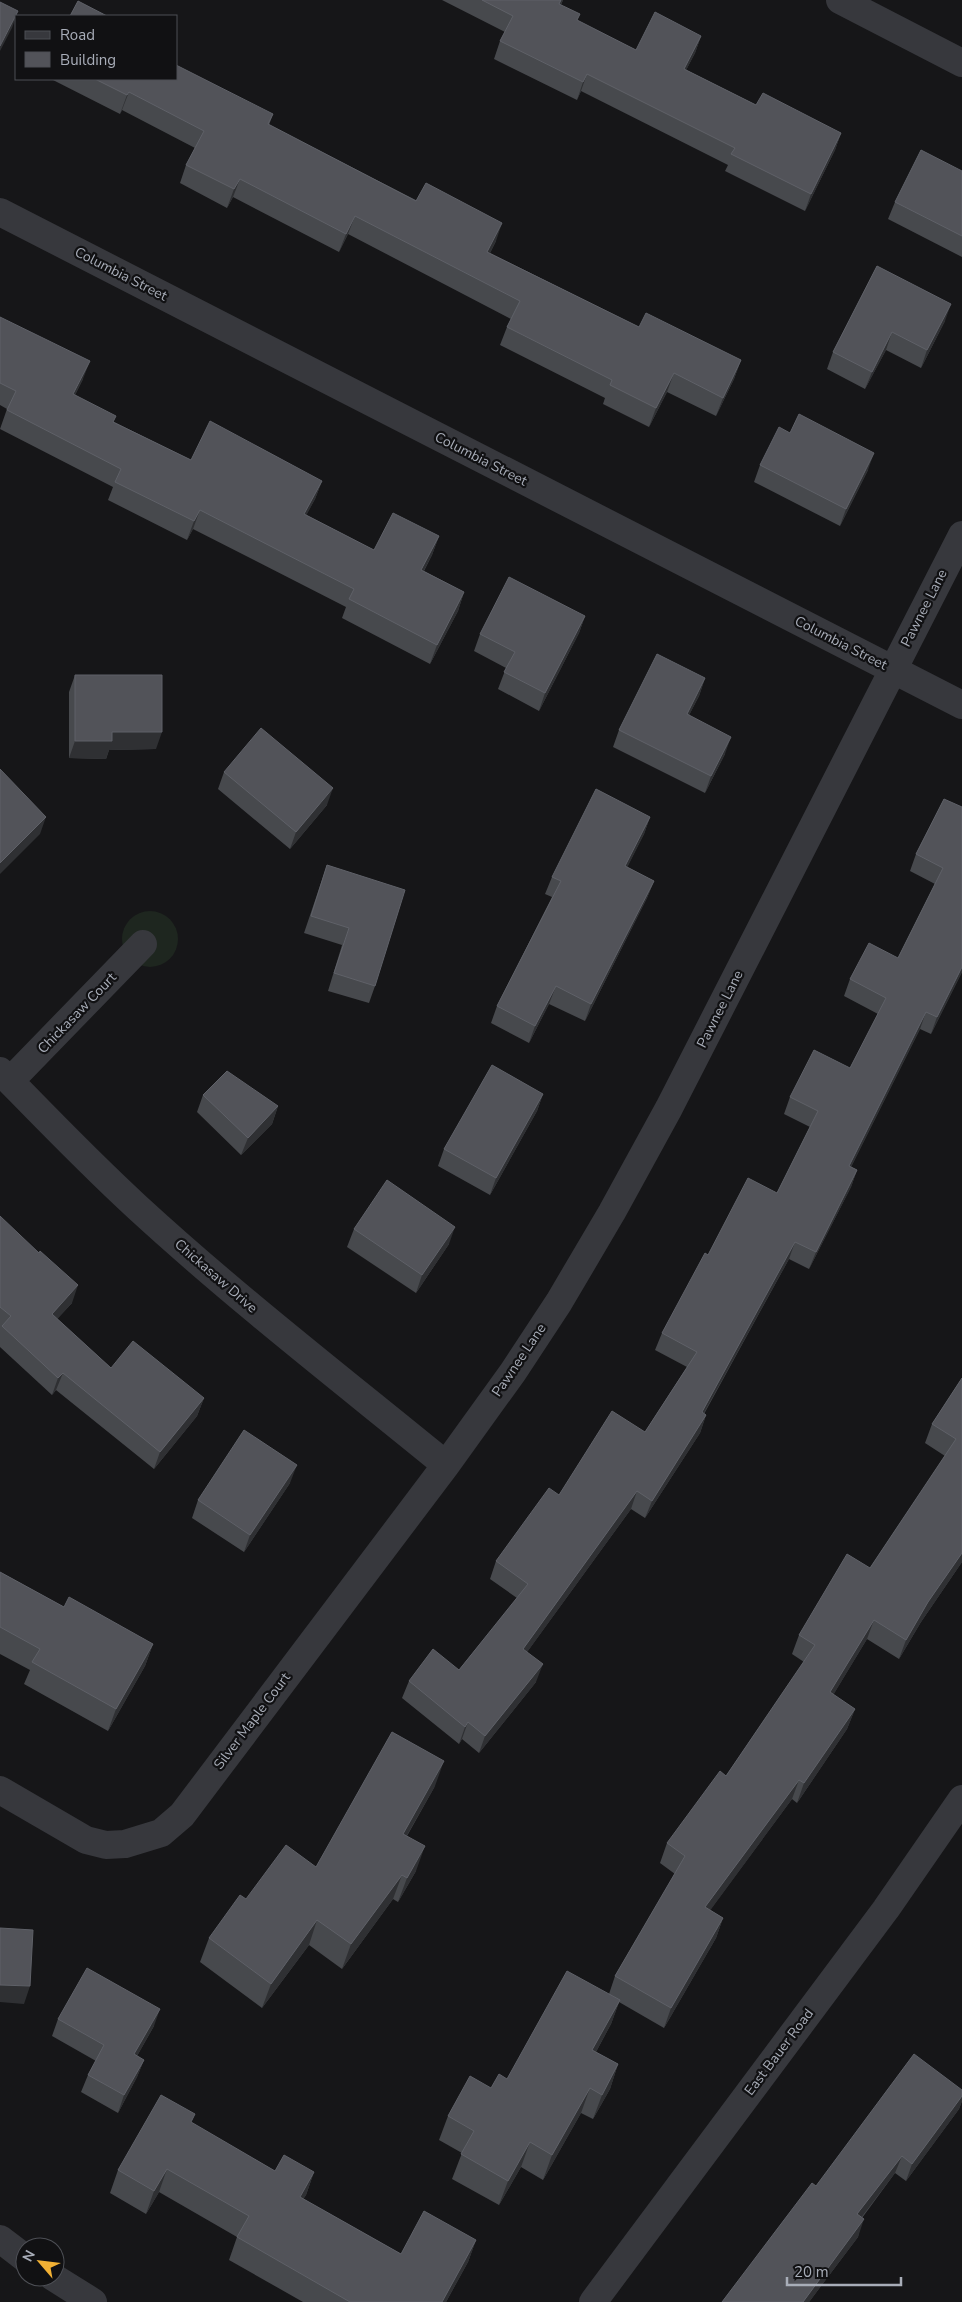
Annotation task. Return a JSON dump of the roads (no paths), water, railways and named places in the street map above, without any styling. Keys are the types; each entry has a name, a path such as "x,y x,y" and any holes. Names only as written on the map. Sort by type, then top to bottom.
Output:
{"street":[{"path":"840,0 962,63"},
{"name":"Columbia Street","path":"0,212 962,705"},
{"name":"Pawnee Lane","path":"446,1465 518,1364 559,1302 612,1212 669,1108 962,535"},
{"name":"Chickasaw Court","path":"5,1076 143,944"},
{"name":"Chickasaw Drive","path":"5,1076 68,1142 210,1272 446,1465"},
{"name":"Silver Maple Court","path":"0,1790 86,1840 106,1845 125,1844 161,1834 188,1807 446,1465"},
{"name":"East Bauer Road","path":"592,2302 886,1909 962,1799"},
{"path":"0,2239 15,2250"},
{"path":"65,2284 93,2302"}]}
